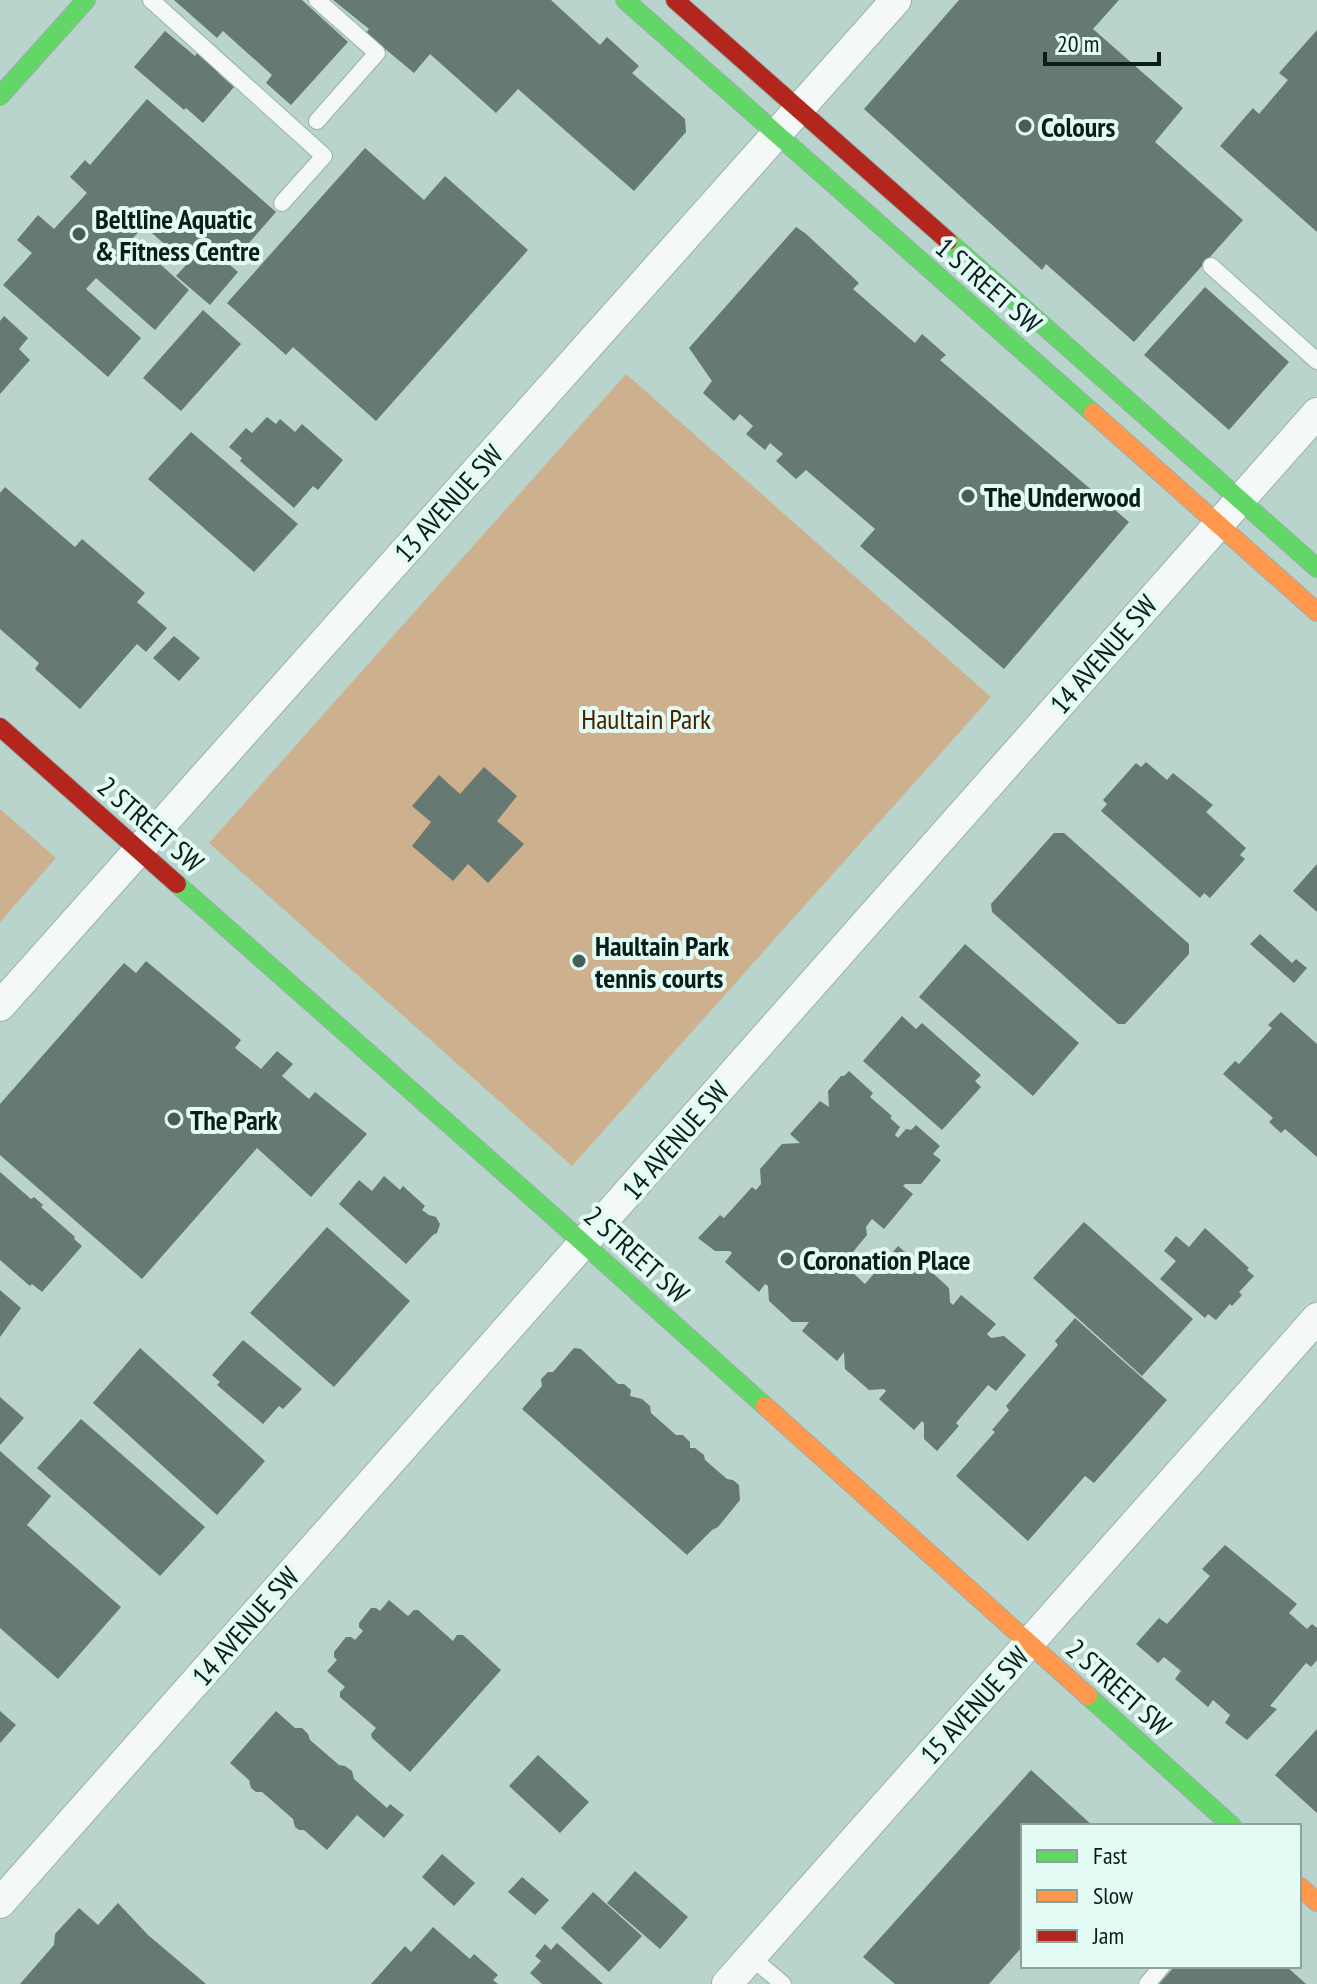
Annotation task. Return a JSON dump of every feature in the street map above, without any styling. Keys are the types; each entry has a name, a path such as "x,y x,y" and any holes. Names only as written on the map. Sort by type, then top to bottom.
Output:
{"street":[{"path":"0,96 86,0"},
{"name":"1 STREET SW","path":"625,0 1317,612"},
{"name":"1 STREET SW","path":"675,0 1317,568"},
{"name":"13 AVENUE SW","path":"0,1006 896,0"},
{"name":"14 AVENUE SW","path":"0,1903 1317,413"},
{"name":"2 STREET SW","path":"0,727 584,1244 1230,1824"},
{"name":"15 AVENUE SW","path":"727,1984 1317,1318"},
{"path":"1301,1888 1317,1902"}],"lane":[{"path":"151,0 324,156 282,203"},
{"path":"317,0 377,53 317,121"},
{"path":"1211,266 1317,361"},
{"path":"751,1957 783,1984"},
{"path":"1147,1984 1160,1968"}],"green space":[{"name":"Haultain Park","path":"626,374 991,697 572,1166 209,843"},
{"path":"0,809 56,858 0,922"}],"building":[{"path":"174,0 302,0 348,42 291,105 266,83 272,75 223,31 217,38"},
{"path":"333,0 551,0 600,45 607,37 639,66 632,73 685,119 686,132 634,191 518,89 496,113 430,54 414,73 366,33 369,29"},
{"name":"Colours","path":"959,0 1119,0 1093,29 1183,108 1155,142 1243,220 1134,342 1046,264 1042,270 864,109"},
{"path":"1317,30 1317,232 1220,146 1253,108 1259,114 1288,80 1279,73"},
{"path":"165,31 195,56 198,52 234,87 203,123 134,67"},
{"name":"Beltline Aquatic & Fitness Centre","path":"147,99 276,212 230,265 238,272 210,305 176,276 187,264 144,226 132,239 189,290 155,330 96,278 86,289 141,338 108,377 3,285 32,253 17,240 38,215 54,229 87,193 70,177 85,160 90,165"},
{"path":"365,148 424,200 445,176 528,250 376,421 293,347 286,355 227,303"},
{"name":"The Underwood","path":"796,227 859,283 853,289 915,343 922,334 946,355 940,360 1129,522 1004,669 860,546 875,529 806,470 796,479 776,461 783,454 770,443 765,450 746,434 753,426 740,414 734,421 703,393 712,381 689,348"},
{"path":"1205,287 1289,362 1229,430 1144,355"},
{"path":"203,310 241,344 181,411 143,378"},
{"path":"4,316 28,338 19,349 30,360 0,394 0,321"},
{"path":"267,417 276,424 280,419 295,432 302,424 343,460 318,490 313,486 294,508 240,461 242,458 229,447 246,428 252,433"},
{"path":"191,432 298,524 254,572 148,479"},
{"path":"5,487 75,547 82,539 145,593 137,602 167,628 146,652 137,644 80,709 35,669 39,663 0,629 0,493"},
{"path":"174,636 200,658 179,681 153,658"},
{"path":"1146,762 1167,780 1173,773 1213,805 1206,812 1246,848 1240,855 1245,859 1210,898 1204,893 1200,898 1101,811 1107,804 1103,800 1136,763 1141,767"},
{"path":"484,767 517,796 497,821 524,844 488,883 468,864 453,881 412,846 431,822 412,806 439,775 460,794"},
{"path":"1054,833 1064,833 1189,944 1189,954 1125,1024 1118,1024 992,912 991,904"},
{"path":"1317,864 1317,912 1293,891"},
{"path":"1260,934 1292,963 1296,959 1307,968 1294,983 1250,944"},
{"path":"965,944 1079,1043 1033,1096 919,997"},
{"name":"The Park","path":"146,961 241,1040 235,1048 261,1069 277,1051 293,1064 282,1076 309,1099 315,1092 367,1134 311,1197 257,1148 142,1279 0,1155 0,1104 124,963 136,973"},
{"path":"1281,1012 1317,1044 1317,1157 1285,1129 1281,1133 1269,1122 1273,1118 1223,1074 1235,1061 1239,1064 1272,1028 1268,1025"},
{"path":"902,1016 916,1029 922,1023 981,1075 975,1081 981,1087 942,1130 863,1061"},
{"name":"Coronation Place","path":"849,1071 873,1093 870,1097 892,1116 890,1118 900,1127 895,1135 898,1138 906,1129 911,1130 916,1125 940,1146 933,1154 941,1160 921,1184 903,1186 913,1194 884,1229 872,1219 866,1227 867,1235 843,1264 865,1284 898,1246 911,1257 906,1264 912,1268 925,1266 949,1288 953,1305 961,1295 996,1324 987,1334 991,1338 1004,1336 1026,1355 996,1391 988,1385 937,1451 924,1439 922,1421 914,1430 879,1399 886,1391 884,1389 869,1390 845,1369 844,1352 837,1361 802,1331 809,1322 792,1322 769,1301 768,1286 765,1284 759,1292 725,1262 732,1253 730,1251 715,1251 698,1238 720,1215 724,1218 752,1187 756,1190 761,1184 760,1169 782,1144 800,1143 790,1134 820,1101 829,1107 828,1091"},
{"path":"0,1172 31,1199 34,1197 43,1205 41,1207 82,1246 42,1292 32,1284 30,1286 0,1260"},
{"path":"384,1176 400,1190 403,1186 425,1206 422,1210 436,1217 440,1224 437,1233 406,1264 339,1204 359,1180 372,1191"},
{"path":"1084,1222 1193,1319 1142,1376 1033,1278"},
{"path":"327,1227 410,1301 334,1387 250,1313"},
{"path":"1205,1228 1254,1276 1239,1292 1242,1295 1216,1320 1208,1314 1205,1318 1160,1279 1176,1261 1164,1251 1176,1236 1189,1247"},
{"path":"0,1290 21,1308 0,1337"},
{"path":"1075,1318 1167,1400 1094,1483 1085,1476 1028,1541 956,1476 995,1432 992,1430 1009,1410 1006,1406 1058,1345 1055,1341"},
{"path":"243,1340 302,1389 283,1409 279,1406 263,1424 217,1385 220,1382 212,1375"},
{"path":"140,1348 265,1461 217,1515 93,1403"},
{"path":"574,1348 581,1349 618,1384 624,1384 631,1390 630,1396 642,1399 650,1406 651,1413 676,1435 683,1435 690,1442 690,1448 695,1448 727,1479 739,1485 740,1500 718,1527 687,1555 522,1409 542,1386 541,1379 548,1372 553,1372"},
{"path":"0,1397 24,1418 0,1445"},
{"path":"81,1419 205,1527 160,1576 37,1468"},
{"path":"0,1451 51,1496 27,1525 121,1607 58,1679 0,1628"},
{"path":"1225,1545 1297,1604 1289,1613 1307,1629 1312,1624 1317,1628 1317,1660 1311,1667 1306,1663 1270,1706 1277,1709 1247,1740 1225,1723 1230,1715 1213,1700 1208,1707 1175,1679 1181,1671 1164,1657 1158,1663 1136,1644 1159,1618 1167,1624 1210,1576 1202,1569"},
{"path":"389,1600 408,1616 418,1610 453,1641 457,1635 463,1635 501,1670 410,1772 372,1738 371,1734 376,1728 340,1697 345,1687 327,1671 337,1660 334,1652 346,1637 355,1640 363,1631 359,1623 371,1608 380,1611"},
{"path":"0,1711 16,1725 0,1743"},
{"path":"276,1711 295,1728 302,1728 310,1740 339,1765 352,1771 354,1779 387,1808 390,1804 404,1815 384,1838 357,1815 327,1850 304,1830 295,1827 293,1819 262,1792 251,1788 249,1780 230,1763"},
{"path":"1317,1729 1317,1813 1275,1775"},
{"path":"538,1755 589,1802 560,1833 509,1786"},
{"path":"1031,1770 1091,1824 1021,1824 1021,1948 989,1984 895,1984 863,1957"},
{"path":"442,1854 475,1883 454,1906 422,1877"},
{"path":"635,1871 688,1917 660,1949 607,1903"},
{"path":"522,1877 549,1900 535,1915 508,1892"},
{"path":"593,1892 642,1936 609,1972 561,1928"},
{"path":"118,1903 148,1935 206,1984 20,1984 54,1945 55,1934 79,1908 98,1925"},
{"path":"433,1927 470,1959 474,1954 498,1975 493,1980 498,1984 371,1984 405,1946 411,1952"},
{"path":"557,1943 603,1984 542,1984 530,1973 541,1961 535,1956 545,1944 551,1950"},
{"path":"1173,1968 1288,1968 1306,1984 1159,1984"}],"traffic: fast":[{"path":"0,96 86,0"},
{"path":"625,0 1093,413"},
{"path":"948,241 1317,568"},
{"path":"177,884 765,1406"},
{"path":"1088,1696 1230,1824"}],"traffic: slow":[{"path":"1093,413 1317,612"},
{"path":"765,1406 1088,1696"},
{"path":"1301,1888 1317,1902"}],"traffic: jam":[{"path":"675,0 948,241"},
{"path":"0,727 177,884"}],"place":[{"name":"Colours","path":"1025,126"},
{"name":"Beltline Aquatic & Fitness Centre","path":"79,234"},
{"name":"The Underwood","path":"968,496"},
{"name":"Haultain Park tennis courts","path":"579,961"},
{"name":"The Park","path":"174,1119"},
{"name":"Coronation Place","path":"787,1259"}]}
